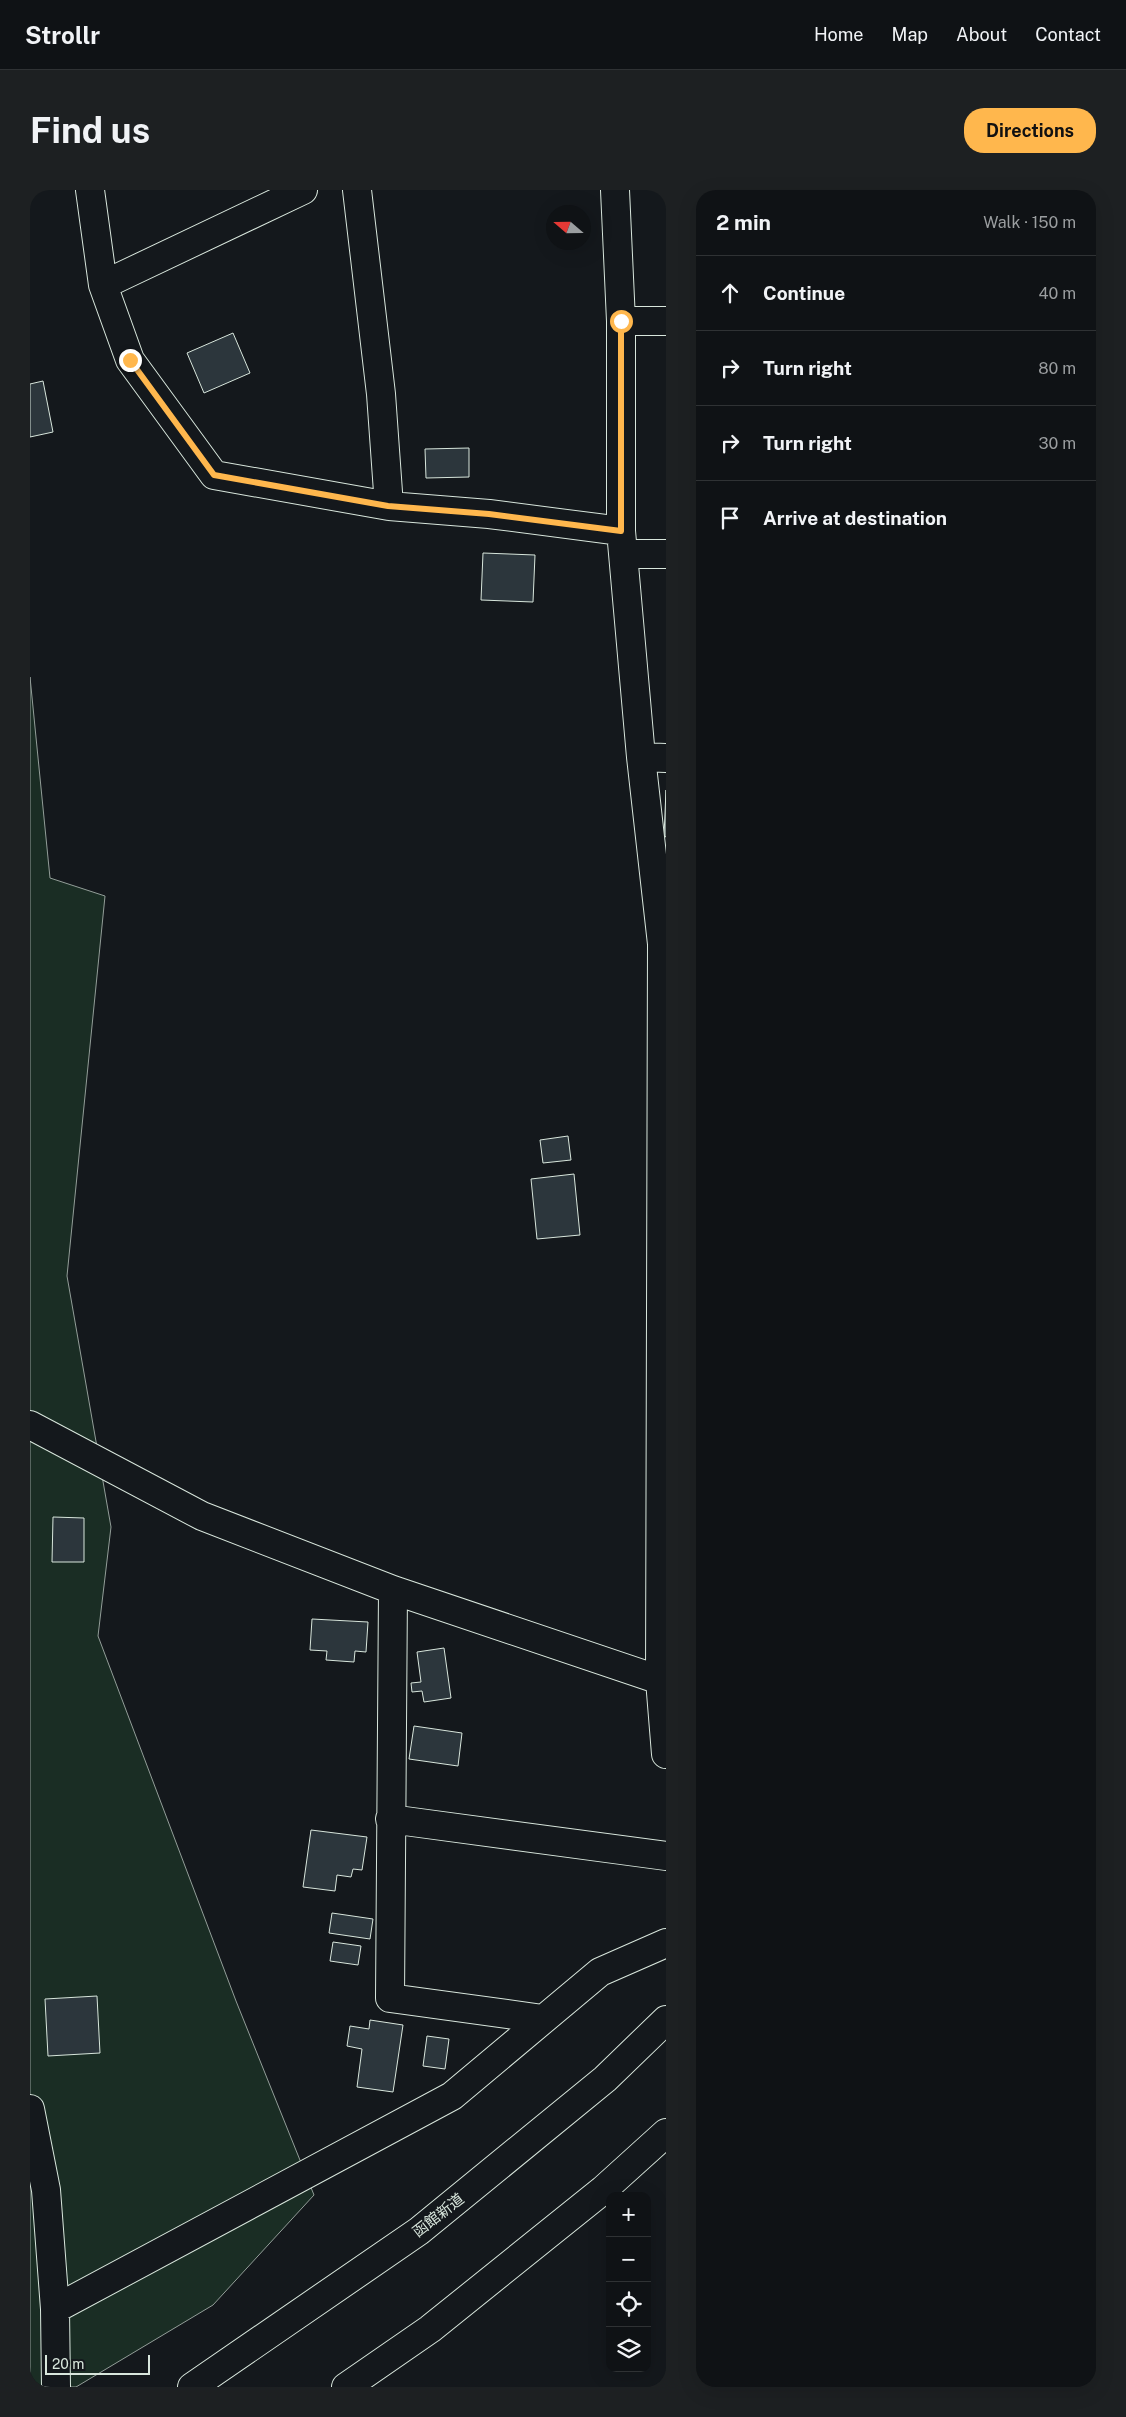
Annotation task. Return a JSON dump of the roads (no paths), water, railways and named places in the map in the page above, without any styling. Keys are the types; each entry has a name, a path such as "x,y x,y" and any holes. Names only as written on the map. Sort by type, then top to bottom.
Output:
{"main road":[{"path":"90,190 103,285 130,360 214,475 388,506 489,514 622,542 666,554"},
{"path":"103,285 303,190"},
{"path":"357,190 381,394 388,506"},
{"path":"615,190 621,321 622,542 653,757 662,944 663,1681 666,1754"},
{"path":"621,321 666,321"},
{"path":"30,1425 202,1516 393,1590 663,1681"},
{"path":"393,1590 390,1998 543,2020"},
{"path":"390,1819 666,1856"},
{"path":"55,2309 452,2096 600,1972 666,1943"},
{"name":"函館新道","path":"192,2387 418,2231 605,2079 666,2020"},
{"path":"30,2109 46,2190 55,2309 56,2387"},
{"path":"346,2387 430,2329 603,2190 666,2133"}]}
